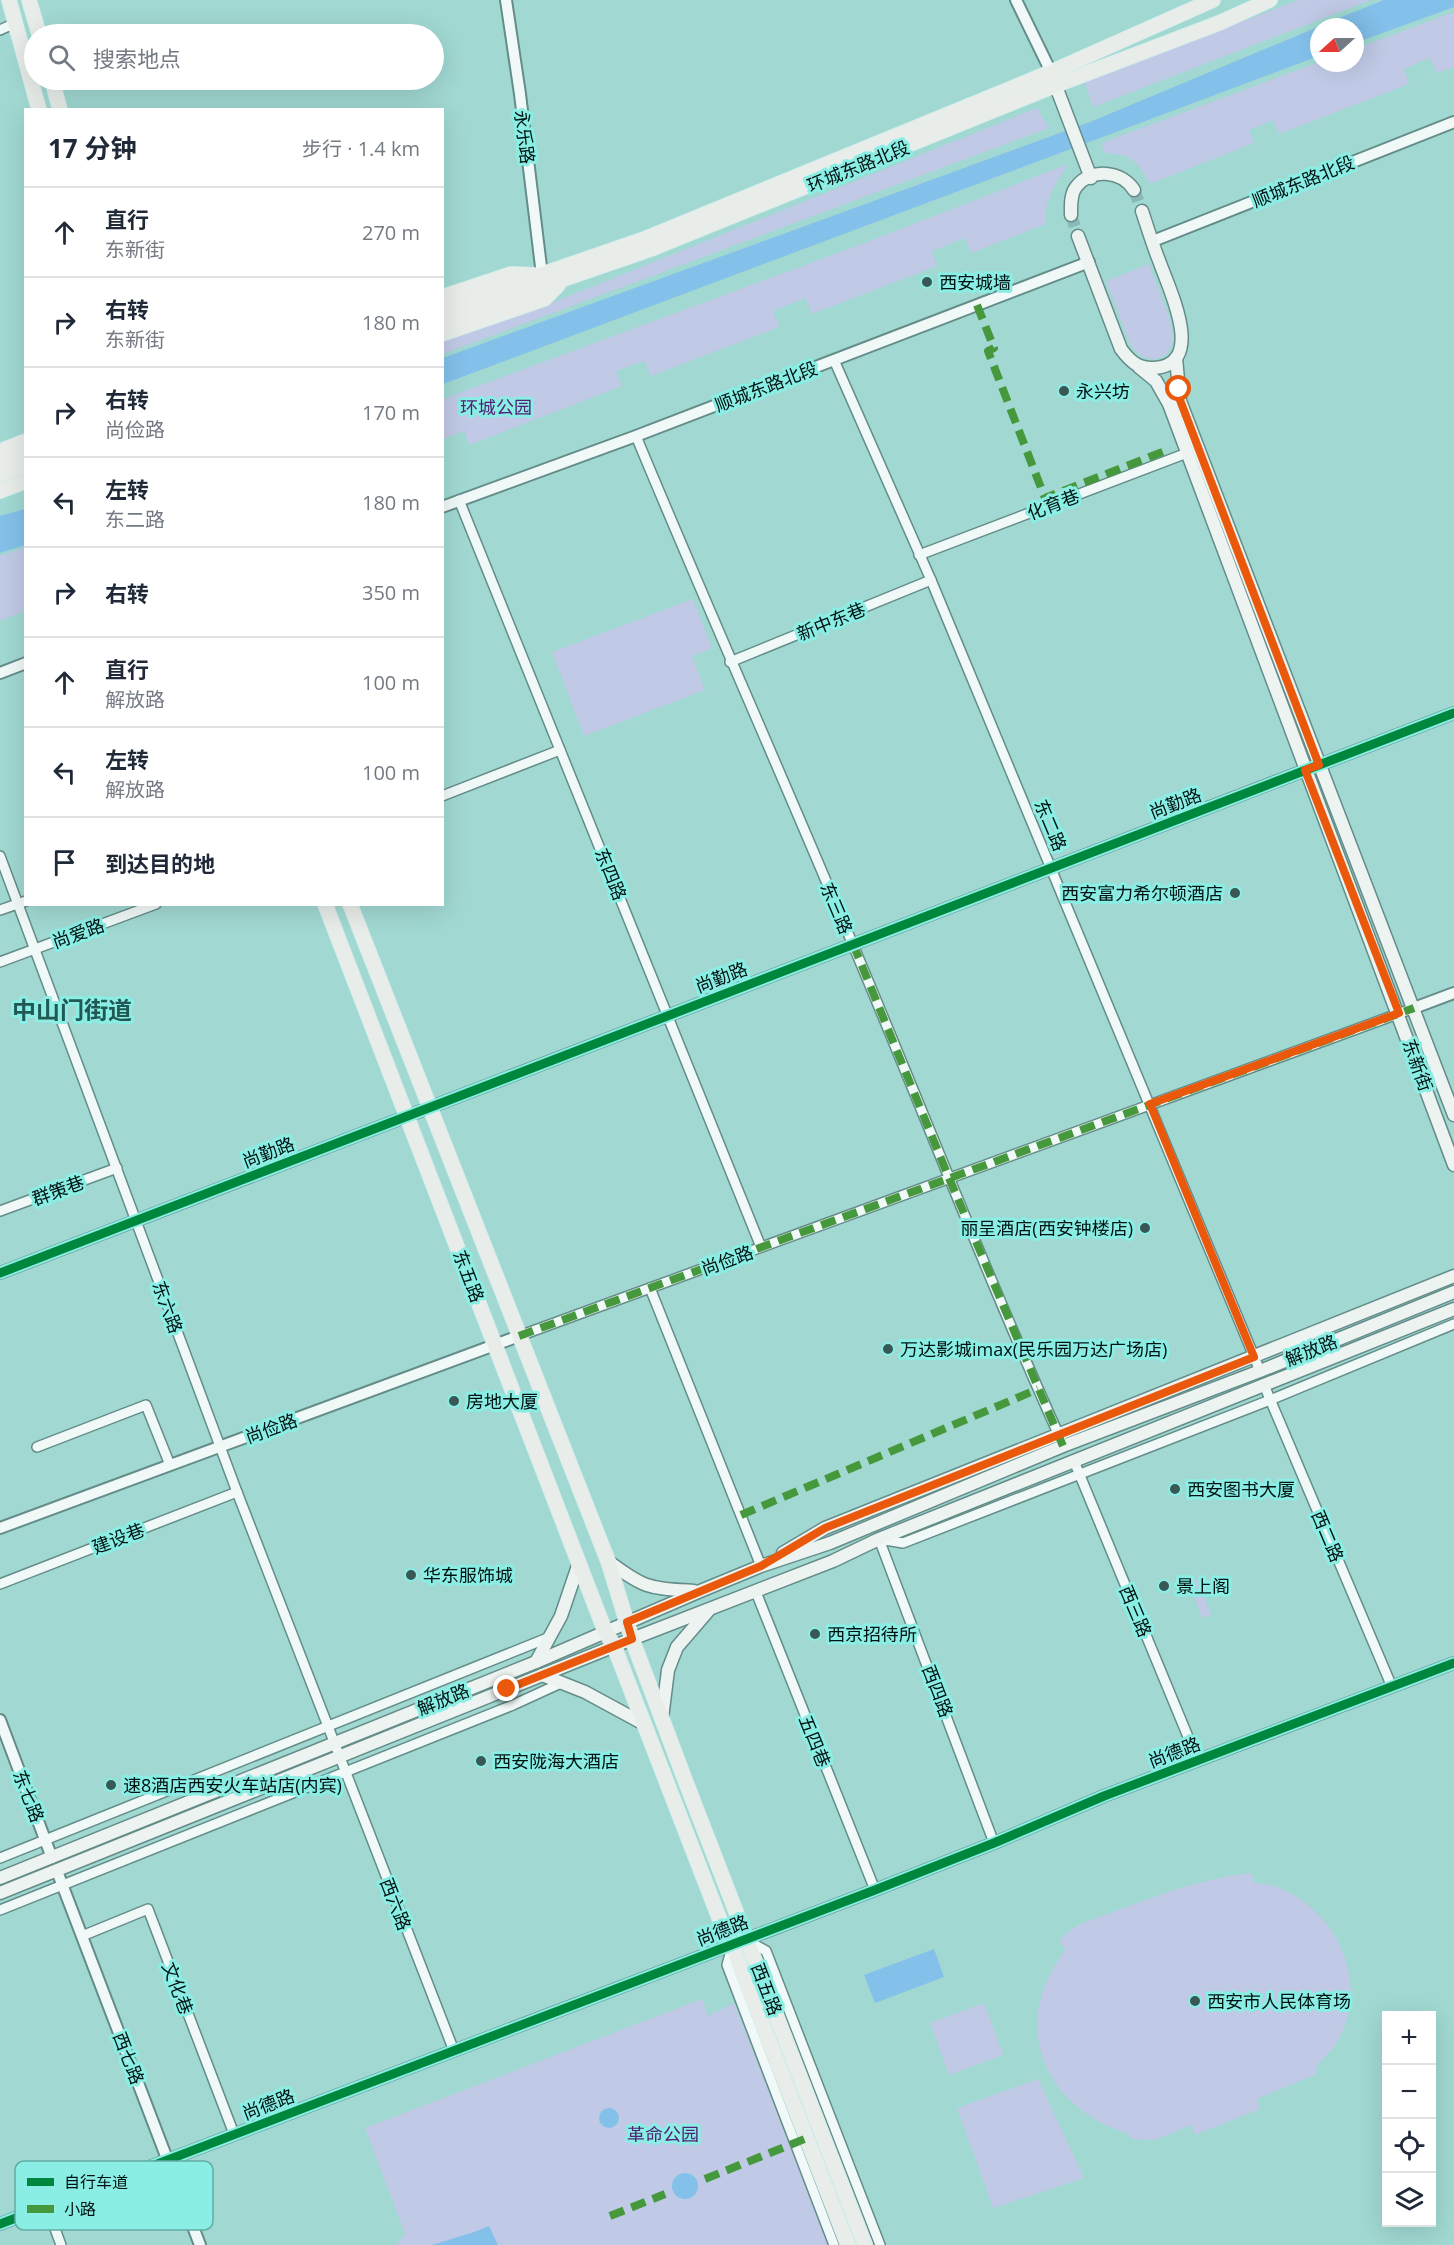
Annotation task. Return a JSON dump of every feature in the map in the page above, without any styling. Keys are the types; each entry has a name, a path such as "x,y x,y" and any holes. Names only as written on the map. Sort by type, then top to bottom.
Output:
{"main road":[{"path":"9,0 24,56"},
{"path":"29,0 36,24"},
{"name":"环城东路北段","path":"444,308 647,237 1051,72 1213,0"},
{"name":"环城东路北段","path":"444,320 561,282 651,249 1056,85 1219,23 1270,0"},
{"path":"1051,72 1090,178"},
{"path":"33,90 38,108"},
{"path":"55,90 59,108"},
{"path":"1071,215 1072,197 1076,186 1090,178 1114,174 1122,177 1134,190"},
{"name":"东新街","path":"1142,211 1181,322 1180,351 1176,358 1180,400 1454,1115"},
{"name":"东新街","path":"1078,236 1121,349 1129,360 1156,381 1164,394 1399,1013 1454,1165"},
{"path":"444,296 511,274 542,275"},
{"path":"444,333 544,299 561,282"},
{"path":"1139,367 1156,368 1167,365 1176,358"},
{"path":"0,451 24,442"},
{"path":"0,463 24,454"},
{"path":"0,475 24,466"},
{"path":"0,490 24,482"},
{"name":"东五路","path":"326,906 605,1631 614,1646"},
{"name":"东五路","path":"351,906 608,1561 632,1639"},
{"path":"761,1566 825,1528 1061,1441 1254,1357 1454,1276"},
{"name":"解放路","path":"0,1878 536,1662 761,1566 830,1543 1061,1441 1260,1371 1454,1292"},
{"name":"解放路","path":"0,1893 614,1646 833,1561 879,1539 1076,1467 1264,1385 1454,1309"},
{"path":"885,1504 906,1511"},
{"path":"608,1561 635,1581 654,1589 698,1592"},
{"path":"536,1662 561,1616 579,1563"},
{"path":"662,1719 668,1670 677,1647 709,1610"},
{"name":"西五路","path":"632,1639 848,2245"},
{"name":"西五路","path":"614,1646 725,1933 739,1942 865,2245"},
{"path":"542,1675 585,1692 644,1724"},
{"name":"东七路","path":"52,1858 57,1871"}],"street":[{"name":"永乐路","path":"506,0 542,275"},
{"path":"1016,0 1051,72"},
{"path":"0,30 15,23"},
{"name":"顺城东路北段","path":"1153,241 1454,122"},
{"name":"顺城东路北段","path":"444,506 636,436 1089,262"},
{"name":"东二路","path":"834,360 931,580 1260,1371"},
{"name":"东三路","path":"636,436 730,662 853,944 1061,1441"},
{"name":"化育巷","path":"919,555 1187,453"},
{"name":"东四路","path":"459,501 761,1247"},
{"name":"新中东巷","path":"730,662 931,580"},
{"path":"0,673 24,664"},
{"name":"尚勤路","path":"0,1273 1454,712"},
{"path":"444,795 560,750"},
{"name":"东六路","path":"0,856 22,902 35,949 220,1447 339,1757"},
{"path":"0,910 22,902"},
{"name":"尚爱路","path":"0,962 151,906"},
{"name":"尚俭路","path":"0,1528 1454,993"},
{"name":"群策巷","path":"0,1211 117,1168"},
{"path":"650,1288 761,1566"},
{"path":"1076,1467 1270,1400 1454,1324"},
{"name":"西二路","path":"1264,1385 1392,1687"},
{"path":"37,1447 146,1405 170,1465"},
{"name":"西三路","path":"1076,1467 1198,1761"},
{"name":"建设巷","path":"0,1584 237,1492"},
{"name":"西四路","path":"879,1539 994,1844"},
{"name":"五四巷","path":"756,1592 875,1890"},
{"path":"0,1858 550,1637"},
{"name":"尚德路","path":"168,2160 875,1890 994,1844 1104,1796 1454,1663"},
{"path":"0,1910 561,1683"},
{"name":"东七路","path":"0,1720 52,1858"},
{"name":"西六路","path":"339,1757 454,2050"},
{"name":"西七路","path":"57,1871 168,2160"},
{"name":"文化巷","path":"82,1936 148,1909 234,2134"},
{"path":"834,2245 727,1965 739,1942 766,1951 880,2245"},
{"name":"尚德路","path":"0,2224 15,2219"},
{"path":"56,2230 62,2245"},
{"name":"西七路","path":"194,2230 200,2245"}],"green space":[{"path":"1299,0 1371,0 1324,18 1310,18 1310,23 1093,107 1084,81"},
{"path":"1454,12 1454,67 1437,73 1430,58 1404,69 1409,84 1279,134 1273,120 1249,130 1254,143 1150,184 1133,160 1122,155 1105,153 1101,143 1310,65 1310,72 1364,72 1364,46"},
{"path":"1037,108 1049,128 444,354 444,337 559,300"},
{"name":"环城公园","path":"1068,164 1048,200 1046,224 971,253 965,238 932,251 937,266 812,314 805,298 773,311 779,327 651,376 644,361 616,371 622,386 469,445 464,431 444,439 444,399 854,247"},
{"path":"1149,264 1168,313 1173,340 1166,354 1152,359 1144,357 1130,344 1106,281"},
{"path":"24,547 24,611 0,621 0,556"},
{"path":"693,599 712,648 692,656 705,690 584,736 552,652"},
{"path":"1197,1579 1211,1615 1202,1618 1189,1582"},
{"name":"西安市人民体育场","path":"1252,1873 1254,1883 1277,1887 1312,1908 1337,1939 1350,1977 1347,2018 1341,2035 1318,2065 1316,2074 1257,2099 1260,2109 1195,2135 1191,2125 1155,2140 1131,2139 1129,2134 1099,2121 1074,2104 1056,2083 1043,2059 1038,2033 1039,2005 1048,1977 1066,1949 1059,1942 1064,1935 1080,1924 1143,1901 1186,1886"},
{"name":"革命公园","path":"702,1999 708,2016 734,2003 829,2245 396,2245 405,2234 365,2128"},
{"path":"984,2003 1003,2055 949,2075 930,2023"},
{"path":"1038,2079 1084,2178 993,2208 957,2108"}],"water":[{"path":"1384,0 1454,0 1454,7 1364,40 1364,18 1339,18"},
{"path":"1310,30 1310,59 444,384 444,358 1090,122"},
{"path":"24,509 24,545 0,553 0,516"},
{"path":"934,1949 944,1977 875,2003 864,1975"},
{"path":"609,2108 616,2111 619,2118 616,2125 609,2128 602,2125 599,2118 602,2111"},
{"path":"685,2173 694,2177 698,2186 694,2195 685,2199 676,2195 672,2186 676,2177"},
{"path":"489,2226 498,2245 432,2245 474,2232"}],"tunnel":[{"path":"1134,190 1142,211"},
{"path":"1071,215 1078,236"}],"marked path":[{"path":"977,305 994,348 988,351 1045,498 1170,449"},
{"path":"853,944 1063,1446"},
{"path":"519,1336 1414,1008"},
{"path":"741,1515 1038,1389"},
{"path":"705,2179 807,2138"},
{"path":"610,2216 665,2194"}],"cycle path":[{"path":"0,1273 1454,713"},
{"path":"165,2161 875,1890 1104,1796 1454,1663"},
{"path":"0,2224 15,2218"}],"place":[{"name":"西安城墙","path":"927,282"},
{"name":"永兴坊","path":"1064,391"},
{"name":"西安富力希尔顿酒店","path":"1235,893"},
{"name":"丽呈酒店(西安钟楼店)","path":"1145,1228"},
{"name":"万达影城imax(民乐园万达广场店)","path":"888,1349"},
{"name":"房地大厦","path":"454,1401"},
{"name":"西安图书大厦","path":"1175,1489"},
{"name":"华东服饰城","path":"411,1575"},
{"name":"景上阁","path":"1164,1586"},
{"name":"西京招待所","path":"815,1634"},
{"name":"西安陇海大酒店","path":"481,1761"},
{"name":"速8酒店西安火车站店(内宾)","path":"111,1785"},
{"name":"西安市人民体育场","path":"1195,2001"}],"district":[{"name":"中山门街道","path":"72,1009"}],"route":[{"path":"507,1689 632,1639 627,1622 761,1566 825,1528 1254,1357 1150,1104 1399,1013 1305,770 1319,765 1180,400 1179,389"}]}
